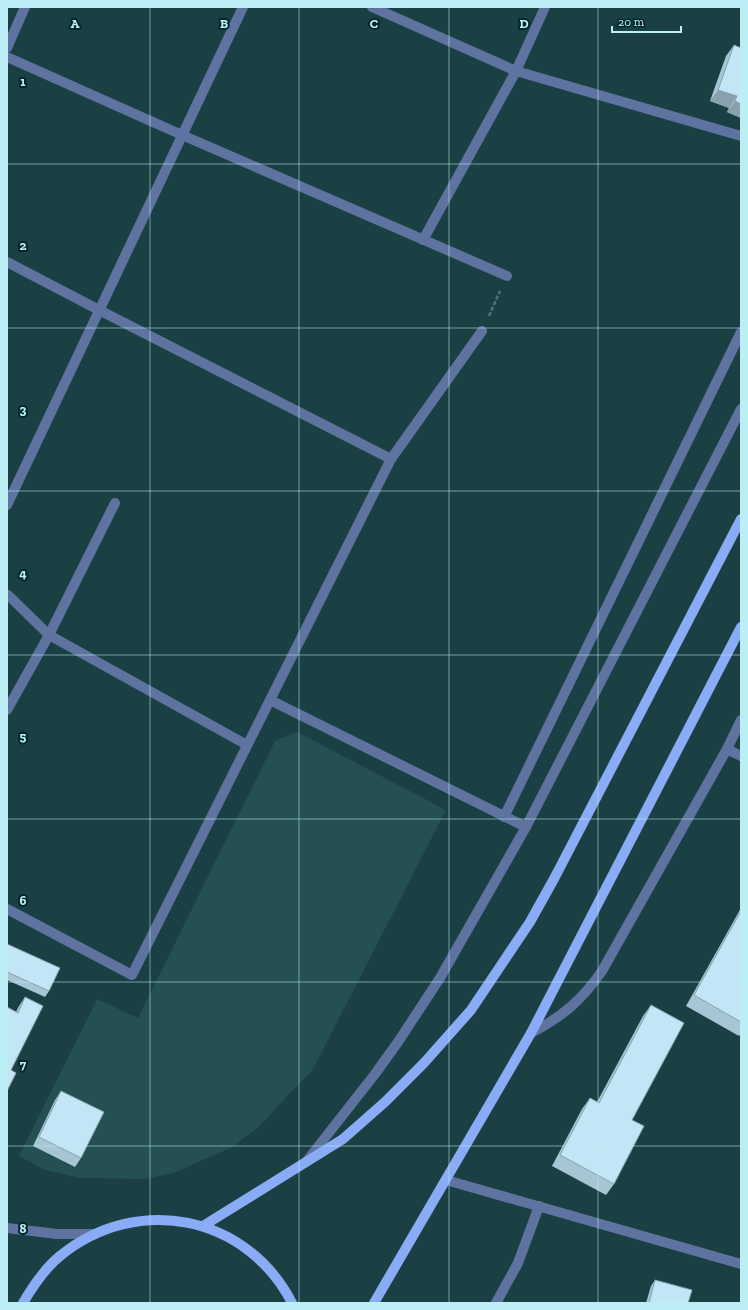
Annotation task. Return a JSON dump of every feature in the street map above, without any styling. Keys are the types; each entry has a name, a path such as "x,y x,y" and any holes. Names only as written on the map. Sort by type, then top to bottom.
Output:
{"main road":[{"path":"203,1226 344,1139 385,1102 424,1063 471,1010 530,922 555,877 741,519"},
{"path":"374,1303 531,1033 741,627"},
{"path":"23,1303 40,1277 59,1256 76,1244 112,1227 130,1222 166,1220 203,1226 232,1239 246,1248 258,1258 279,1282 292,1303"}],"street":[{"path":"7,48 26,7"},
{"path":"7,505 243,7"},
{"path":"372,7 516,72 741,136"},
{"path":"423,240 516,72 545,7"},
{"path":"7,57 182,135 507,276"},
{"path":"7,262 391,459"},
{"path":"7,909 132,975 391,459 482,332"},
{"path":"504,817 741,332"},
{"path":"304,1164 375,1074 440,978 526,827 741,409"},
{"path":"7,710 49,635 116,503"},
{"path":"8,595 49,635 247,746"},
{"path":"270,700 526,827"},
{"path":"531,1033 564,1014 591,987 602,972 727,749 741,720"},
{"path":"727,749 741,756"},
{"path":"446,1180 741,1264"},
{"path":"496,1303 518,1263 539,1206"},
{"path":"7,1228 57,1234 95,1234"}],"path":[{"path":"482,332 507,276"}],"shaded area":[{"path":"297,732 446,810 312,1071 259,1127 232,1147 174,1173 145,1179 80,1178 45,1170 19,1156 97,999 138,1018 275,741"}],"building":[{"path":"734,45 741,48 741,104 735,101 737,96 718,90"},
{"path":"741,911 741,1022 694,995"},
{"path":"7,944 60,968 49,991 7,972"},
{"path":"25,997 43,1006 11,1070 16,1073 7,1091 7,1007 18,1013"},
{"path":"651,1005 684,1023 632,1120 644,1126 614,1184 560,1155 590,1098 599,1103"},
{"path":"61,1091 104,1112 81,1158 39,1137"},
{"path":"655,1280 692,1290 688,1303 649,1303"}]}
